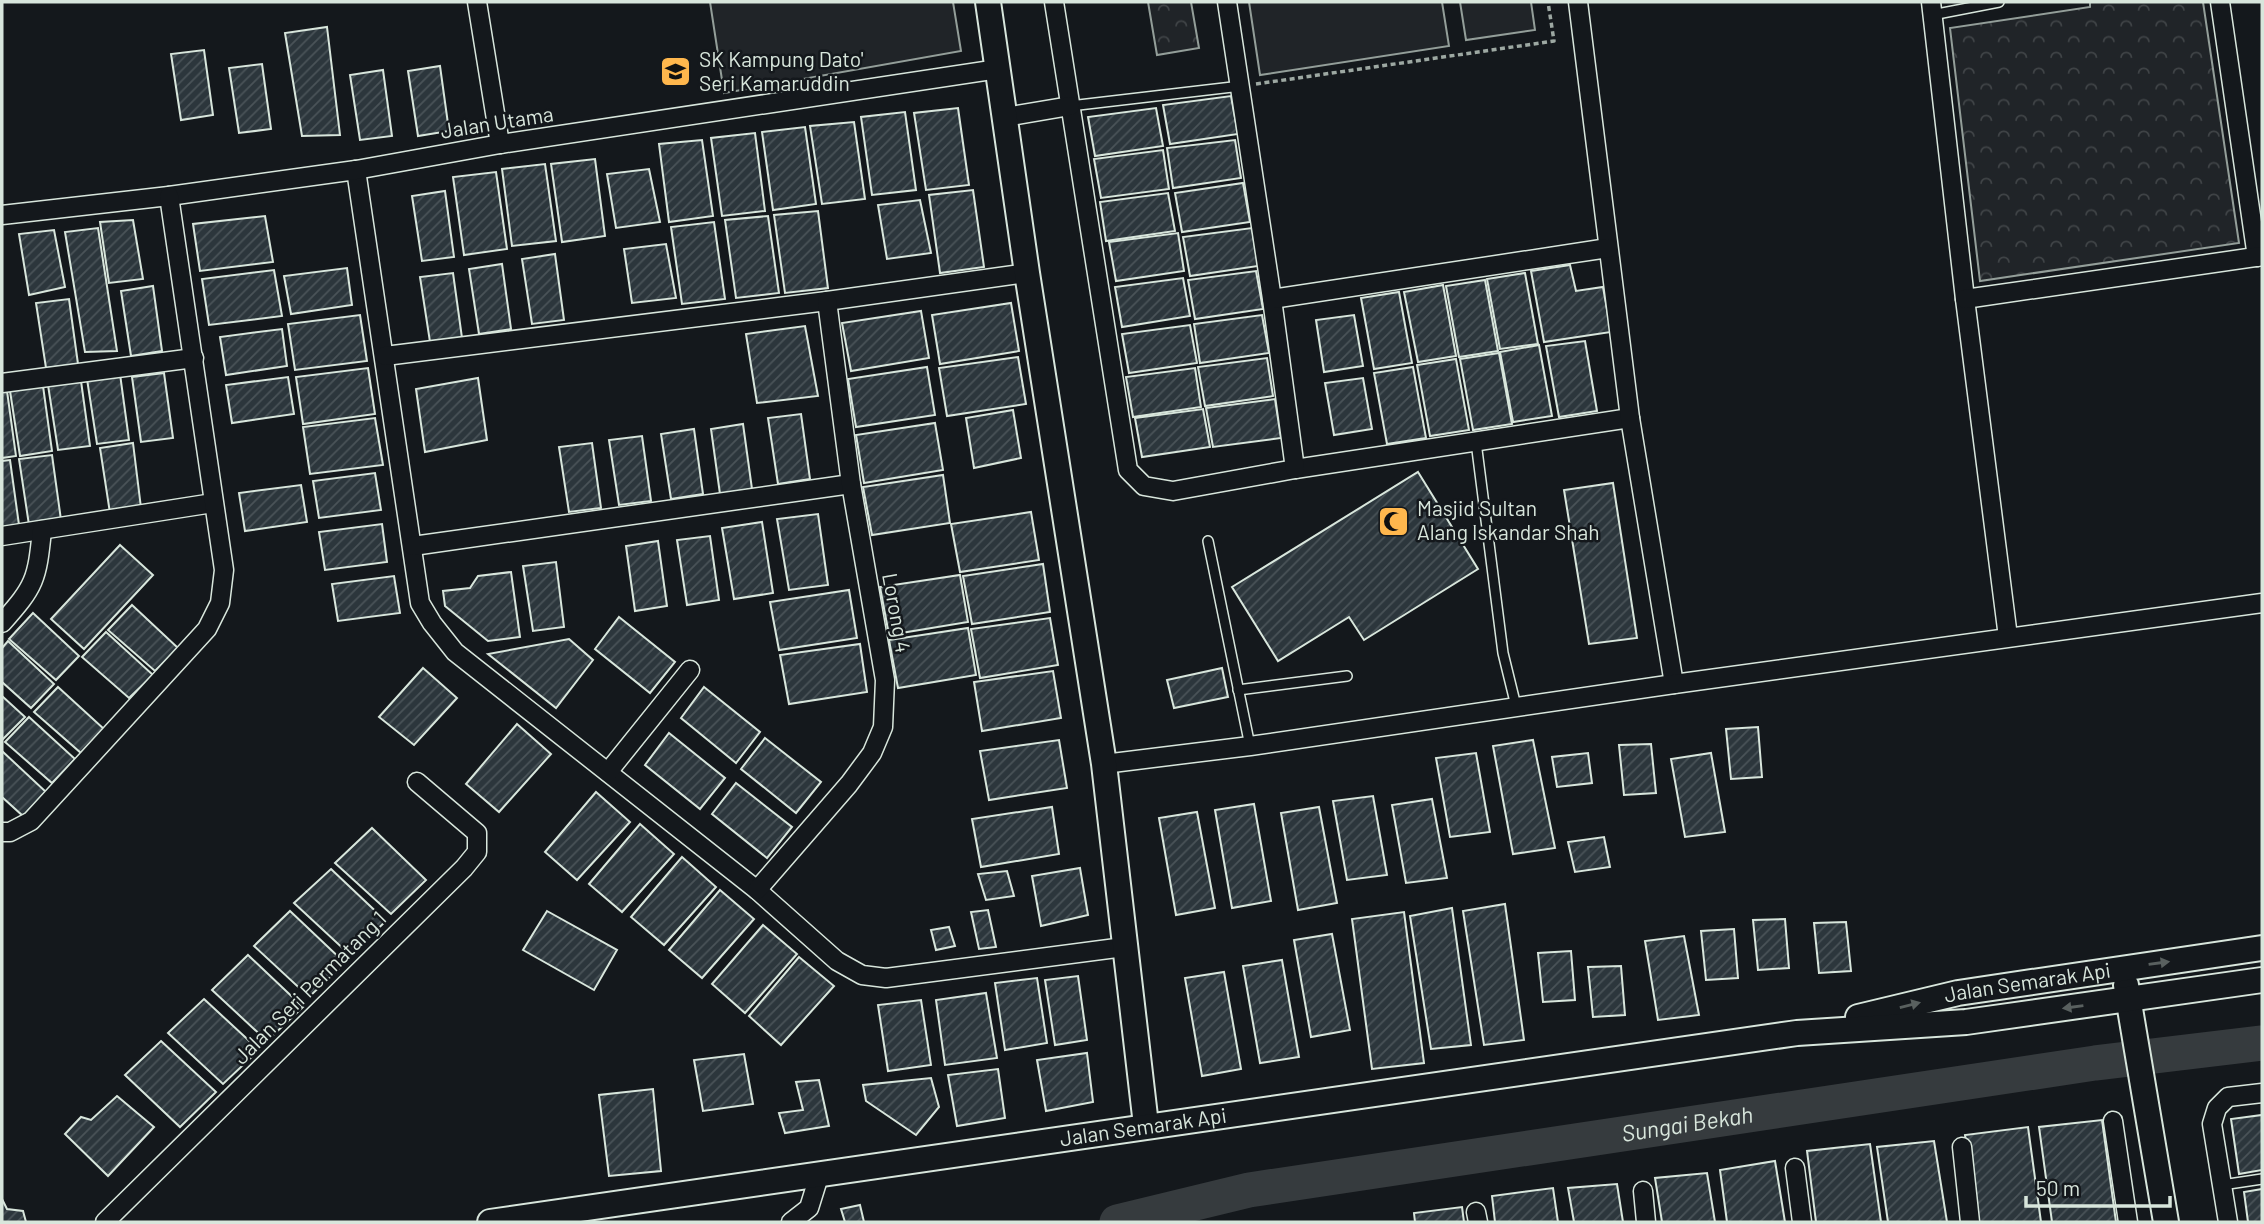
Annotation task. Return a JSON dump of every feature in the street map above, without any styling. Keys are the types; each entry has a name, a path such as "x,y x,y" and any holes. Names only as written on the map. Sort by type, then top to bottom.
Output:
{"street":[{"path":"477,2 500,144"},
{"path":"988,2 1027,273 1104,764 1146,1125"},
{"path":"1054,2 1128,470 1144,486 1173,491 1295,469 1630,418"},
{"path":"1227,2 1295,469"},
{"path":"1577,2 1630,418 1674,684"},
{"path":"1965,299 2260,256 2220,2"},
{"path":"1931,8 2008,637"},
{"name":"Jalan Utama","path":"2,215 356,170 500,144 998,69"},
{"path":"1005,117 1070,106"},
{"path":"356,170 420,603 455,652 757,890 837,961 862,975 886,978 1124,947"},
{"path":"2,832 10,832 31,821 207,629 220,603 224,570 169,195"},
{"path":"1272,299 1608,248"},
{"path":"385,356 827,302 1027,273"},
{"name":"Lorong 4","path":"757,890 857,774 872,753 883,727 885,680 851,484 827,302"},
{"path":"2,383 194,358"},
{"path":"413,546 851,484"},
{"path":"2,536 213,503"},
{"path":"2,623 26,595 34,581 42,530"},
{"path":"1104,764 1250,746 1516,706 2262,603"},
{"path":"608,772 690,670"},
{"name":"Jalan Seri Permatang 1","path":"105,1222 464,868 477,852 477,833 417,782"},
{"name":"Jalan Semarak Api","path":"1797,1032 1958,993 2262,948"},
{"path":"2123,969 2166,1222"},
{"name":"Jalan Semarak Api","path":"490,1222 1797,1032 1966,1023 2262,980"},
{"path":"2228,1222 2212,1124 2217,1108 2228,1097 2262,1093"},
{"path":"2113,1121 2128,1222"},
{"path":"1962,1147 1970,1222"},
{"path":"1795,1168 1802,1222"},
{"path":"791,1222 809,1208 819,1176"},
{"path":"1643,1191 1646,1222"}],"lane":[{"path":"1931,8 1999,2"},
{"path":"1070,106 1241,86"},
{"path":"1476,442 1503,653 1516,706"},
{"path":"1208,541 1250,746"},
{"path":"1238,690 1346,676"},
{"path":"2222,1185 2262,1179"}],"path":[{"path":"1241,86 1554,41 1548,2"}],"green space":[{"path":"710,2 953,2 961,51 724,93"},
{"path":"1148,2 1191,2 1199,48 1157,55"},
{"path":"1249,2 1442,2 1449,46 1260,75"},
{"path":"1460,2 1531,2 1535,30 1466,40"},
{"path":"2090,2 2203,2 2239,243 1980,281 1950,28 2090,7"}],"building":[{"path":"327,27 340,135 302,136 285,33"},
{"path":"204,50 213,115 181,120 171,54"},
{"path":"262,64 271,129 239,133 229,68"},
{"path":"440,66 449,131 418,136 408,71"},
{"path":"383,70 392,136 360,140 350,75"},
{"path":"1231,96 1238,134 1170,144 1163,105"},
{"path":"958,108 969,185 926,190 914,113"},
{"path":"1156,108 1163,146 1095,156 1088,117"},
{"path":"905,112 916,190 872,195 861,117"},
{"path":"854,122 865,199 822,204 810,126"},
{"path":"805,127 816,204 773,210 762,132"},
{"path":"755,133 765,211 722,216 711,138"},
{"path":"702,140 713,216 669,222 659,144"},
{"path":"1235,140 1241,178 1173,188 1167,148"},
{"path":"1163,150 1169,189 1101,198 1094,159"},
{"path":"595,159 605,236 562,242 551,164"},
{"path":"545,164 556,241 512,246 502,169"},
{"path":"649,169 660,222 616,228 607,174"},
{"path":"496,172 507,249 464,255 453,177"},
{"path":"1243,183 1250,222 1182,232 1175,193"},
{"path":"973,190 984,267 940,273 929,195"},
{"path":"445,191 454,257 422,261 412,196"},
{"path":"1168,193 1175,231 1106,241 1100,202"},
{"path":"920,200 931,253 887,259 878,205"},
{"path":"818,211 828,288 785,293 774,215"},
{"path":"265,216 273,262 200,271 193,224"},
{"path":"768,216 779,293 736,298 725,220"},
{"path":"133,220 143,279 109,283 100,222"},
{"path":"714,222 725,299 682,304 671,227"},
{"path":"98,228 117,351 85,352 65,232"},
{"path":"1252,228 1258,266 1190,276 1183,237"},
{"path":"54,230 65,287 29,295 19,234"},
{"path":"1178,233 1184,271 1116,281 1109,242"},
{"path":"666,244 676,298 632,303 624,249"},
{"path":"555,254 564,320 532,324 522,259"},
{"path":"502,264 511,329 479,334 469,269"},
{"path":"1570,265 1576,291 1603,287 1611,332 1544,342 1531,271"},
{"path":"347,268 352,305 291,314 284,276"},
{"path":"274,270 282,316 209,325 202,279"},
{"path":"1256,271 1263,309 1195,319 1188,280"},
{"path":"453,273 462,338 430,342 420,277"},
{"path":"1525,273 1538,344 1500,349 1487,279"},
{"path":"1183,278 1190,316 1122,327 1115,287"},
{"path":"1485,280 1498,351 1459,357 1446,286"},
{"path":"1443,285 1456,356 1418,362 1404,292"},
{"path":"153,286 162,351 131,356 121,291"},
{"path":"1399,292 1412,363 1374,369 1361,298"},
{"path":"69,299 78,364 46,368 36,303"},
{"path":"1011,303 1019,351 940,364 932,315"},
{"path":"921,311 929,358 851,371 842,323"},
{"path":"360,315 367,361 295,370 288,324"},
{"path":"1262,315 1269,353 1200,363 1194,324"},
{"path":"1354,315 1363,366 1324,372 1316,320"},
{"path":"1190,325 1197,363 1129,373 1122,334"},
{"path":"805,326 818,396 757,403 746,334"},
{"path":"282,329 287,366 226,375 220,337"},
{"path":"1585,341 1597,411 1559,417 1546,346"},
{"path":"1539,345 1552,416 1513,422 1500,352"},
{"path":"1499,353 1512,424 1473,430 1460,359"},
{"path":"1018,357 1026,404 947,416 939,368"},
{"path":"1267,358 1273,396 1205,406 1198,367"},
{"path":"1456,359 1469,430 1430,436 1417,365"},
{"path":"927,367 935,415 856,427 848,379"},
{"path":"1413,367 1426,438 1387,444 1374,373"},
{"path":"368,368 375,414 303,424 296,377"},
{"path":"1195,368 1201,407 1133,417 1126,377"},
{"path":"164,373 173,438 141,442 132,377"},
{"path":"120,374 129,440 97,444 87,379"},
{"path":"288,377 294,414 232,423 226,385"},
{"path":"478,378 487,440 425,452 416,389"},
{"path":"1363,378 1372,429 1334,435 1325,383"},
{"path":"81,381 90,446 58,450 48,385"},
{"path":"43,386 52,451 20,456 10,391"},
{"path":"7,391 16,456 2,458 2,392"},
{"path":"1275,399 1281,438 1213,447 1206,408"},
{"path":"1203,409 1210,447 1142,457 1135,418"},
{"path":"1013,410 1021,458 974,468 966,418"},
{"path":"801,414 810,479 778,484 768,418"},
{"path":"375,418 383,465 310,474 303,427"},
{"path":"935,423 943,470 864,483 856,435"},
{"path":"743,424 752,489 720,494 711,429"},
{"path":"694,429 703,494 671,499 661,434"},
{"path":"642,436 651,501 619,505 609,440"},
{"path":"133,443 141,508 110,513 100,448"},
{"path":"592,443 601,508 569,512 559,447"},
{"path":"52,455 61,520 29,525 19,459"},
{"path":"10,460 19,525 2,528 2,461"},
{"name":"Masjid Sultan Alang Iskandar Shah","path":"1418,472 1478,569 1364,640 1349,617 1278,661 1232,587"},
{"path":"375,473 381,510 319,518 313,481"},
{"path":"943,475 950,523 872,535 863,487"},
{"path":"1613,483 1637,638 1589,644 1564,490"},
{"path":"301,485 307,522 245,531 239,493"},
{"path":"1031,512 1039,560 960,572 951,524"},
{"path":"818,514 828,585 789,590 777,519"},
{"path":"762,522 773,593 734,599 722,528"},
{"path":"382,524 387,562 325,570 319,532"},
{"path":"710,536 719,600 687,605 677,540"},
{"path":"658,541 667,606 635,611 626,546"},
{"path":"120,545 153,575 84,649 51,619"},
{"path":"556,562 564,627 533,631 523,566"},
{"path":"1043,564 1050,612 972,624 963,576"},
{"path":"511,572 520,637 488,641 445,606 443,591 470,588 478,576"},
{"path":"960,575 968,622 889,635 880,587"},
{"path":"394,576 400,613 338,621 332,584"},
{"path":"849,590 857,638 779,650 770,602"},
{"path":"132,605 178,648 155,671 108,630"},
{"path":"33,613 79,656 56,680 9,639"},
{"path":"619,617 675,662 650,693 595,649"},
{"path":"1050,618 1058,665 980,678 971,629"},
{"path":"968,628 976,675 898,688 889,640"},
{"path":"106,632 153,675 129,698 82,657"},
{"path":"569,639 593,660 556,708 488,654"},
{"path":"8,641 54,684 31,708 2,682 2,648"},
{"path":"860,644 867,692 789,704 780,655"},
{"path":"423,668 457,698 414,745 379,717"},
{"path":"1222,668 1228,697 1174,708 1167,680"},
{"path":"1053,671 1061,718 982,731 974,682"},
{"path":"58,687 104,729 81,753 34,712"},
{"path":"704,687 760,732 736,763 681,718"},
{"path":"2,696 25,717 2,740"},
{"path":"29,717 75,759 52,783 5,742"},
{"path":"517,724 551,754 499,812 466,784"},
{"path":"1758,727 1762,777 1731,779 1726,729"},
{"path":"669,733 725,778 700,809 645,765"},
{"path":"765,738 821,782 796,813 741,769"},
{"path":"1059,740 1067,788 989,800 980,751"},
{"path":"1533,740 1555,848 1513,854 1493,746"},
{"path":"1651,744 1656,793 1624,795 1619,745"},
{"path":"2,751 46,792 23,816 2,797"},
{"path":"1476,753 1490,832 1450,837 1436,758"},
{"path":"1588,753 1592,783 1557,787 1552,757"},
{"path":"1711,753 1725,832 1685,837 1671,759"},
{"path":"736,783 792,827 767,858 712,814"},
{"path":"596,792 630,822 577,880 545,852"},
{"path":"1373,796 1387,875 1347,880 1333,801"},
{"path":"1432,799 1447,878 1406,883 1392,805"},
{"path":"1254,804 1271,901 1232,908 1215,810"},
{"path":"1052,807 1059,854 981,867 972,819"},
{"path":"1319,807 1337,903 1298,910 1281,813"},
{"path":"1197,812 1215,908 1176,915 1159,818"},
{"path":"640,824 674,854 622,912 589,884"},
{"path":"372,828 426,880 391,914 335,863"},
{"path":"1604,837 1610,867 1575,872 1568,842"},
{"path":"682,857 716,887 664,945 631,917"},
{"path":"1080,868 1088,915 1041,926 1032,876"},
{"path":"331,869 386,921 350,955 294,903"},
{"path":"1007,871 1014,896 986,900 978,874"},
{"path":"720,890 754,919 702,978 669,950"},
{"path":"1505,904 1524,1040 1484,1045 1463,911"},
{"path":"1452,908 1471,1045 1431,1049 1410,916"},
{"path":"988,910 996,947 979,949 971,912"},
{"path":"290,911 345,963 309,997 254,946"},
{"path":"547,911 617,950 594,990 523,950"},
{"path":"1404,912 1424,1063 1372,1069 1352,919"},
{"path":"1785,919 1789,968 1758,970 1753,920"},
{"path":"1846,922 1851,971 1819,973 1814,923"},
{"path":"763,925 797,954 745,1013 712,984"},
{"path":"949,927 955,946 936,950 931,930"},
{"path":"1734,929 1738,978 1706,980 1701,931"},
{"path":"1332,934 1350,1030 1311,1037 1294,940"},
{"path":"1684,936 1699,1015 1658,1020 1645,941"},
{"path":"1571,951 1575,1000 1543,1002 1538,953"},
{"path":"248,955 303,1007 267,1041 212,990"},
{"path":"799,957 834,986 781,1045 749,1016"},
{"path":"1282,960 1299,1057 1260,1063 1243,966"},
{"path":"1621,966 1625,1015 1593,1017 1588,967"},
{"path":"1224,972 1241,1069 1202,1076 1185,978"},
{"path":"1078,976 1087,1040 1055,1045 1045,980"},
{"path":"1037,978 1047,1043 1005,1050 995,983"},
{"path":"986,993 997,1058 945,1065 936,1000"},
{"path":"204,999 259,1050 223,1084 168,1033"},
{"path":"921,1000 931,1065 888,1071 878,1005"},
{"path":"161,1041 216,1092 180,1127 125,1075"},
{"path":"1087,1053 1093,1102 1046,1111 1037,1060"},
{"path":"744,1054 753,1104 703,1111 694,1060"},
{"path":"998,1069 1005,1118 957,1126 948,1075"},
{"path":"931,1078 939,1107 916,1135 866,1101 863,1085"},
{"path":"819,1080 829,1126 785,1133 779,1113 803,1110 796,1082"},
{"path":"653,1089 661,1171 609,1176 599,1095"},
{"path":"117,1096 154,1127 108,1176 65,1134 81,1117 91,1120"},
{"path":"2262,1115 2262,1170 2239,1174 2231,1119"},
{"path":"2102,1120 2116,1222 2052,1222 2039,1127"},
{"path":"2028,1127 2041,1222 1977,1222 1965,1135"},
{"path":"1934,1141 1947,1222 1888,1222 1877,1147"},
{"path":"1870,1144 1881,1222 1816,1222 1807,1151"},
{"path":"1775,1161 1785,1222 1727,1222 1720,1170"},
{"path":"1707,1173 1715,1222 1662,1222 1655,1178"},
{"path":"1617,1184 1623,1222 1574,1222 1568,1188"},
{"path":"1553,1188 1558,1222 1495,1222 1492,1196"},
{"path":"2262,1189 2262,1222 2248,1222 2244,1192"},
{"path":"2,1199 7,1209 23,1211 26,1222 2,1222"},
{"path":"860,1205 864,1222 845,1222 841,1209"},
{"path":"1462,1207 1464,1222 1415,1222 1414,1213"}],"waterway":[{"name":"Sungai Bekah","path":"1117,1222 1249,1190 2095,1063 2262,1043"}],"place":[{"name":"SK Kampung Dato' Seri Kamaruddin","path":"676,72"},
{"name":"Masjid Sultan Alang Iskandar Shah","path":"1394,521"}]}
